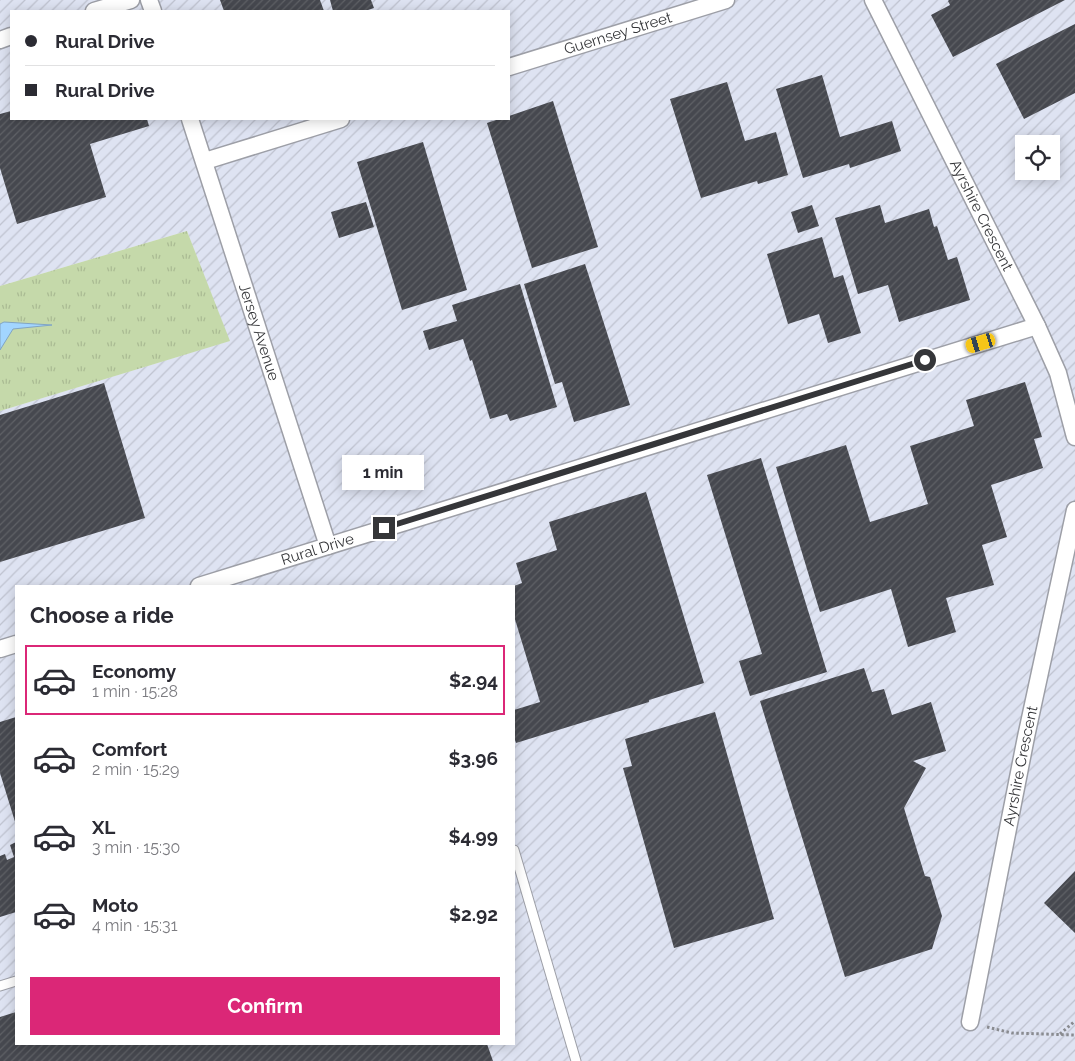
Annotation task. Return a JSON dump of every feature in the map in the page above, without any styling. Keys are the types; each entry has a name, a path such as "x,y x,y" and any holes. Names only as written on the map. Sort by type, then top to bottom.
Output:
{"street":[{"path":"97,10 132,0"},
{"name":"Guernsey Street","path":"510,67 726,0"},
{"name":"Ayrshire Crescent","path":"873,0 1037,326 1058,373 1075,437"},
{"name":"Jersey Avenue","path":"190,120 328,546"},
{"path":"205,161 338,120"},
{"name":"Rural Drive","path":"202,585 1037,326"},
{"name":"Ayrshire Crescent","path":"970,1022 1026,737 1075,510"},
{"path":"0,649 15,644"}],"lane":[{"path":"515,853 576,1061"},
{"path":"0,986 15,981"}],"path":[{"path":"1059,1034 1075,1021"},
{"path":"970,1022 1012,1033 1075,1035"}],"shaded area":[{"path":"0,0 1075,0 1075,1061 0,1061 0,411 229,341 187,231 0,286"}],"green space":[{"path":"187,231 230,341 0,411 0,286"}],"water":[{"path":"4,322 52,325 13,329 0,350 0,324"}],"building":[{"path":"220,0 320,0 324,10 224,10"},
{"path":"330,0 371,0 374,8 368,10 333,10"},
{"path":"949,0 1065,0 953,57 931,15 950,5"},
{"path":"1075,24 1075,93 1024,119 996,64"},
{"path":"822,75 840,137 892,121 901,151 850,168 849,164 803,178 776,89"},
{"path":"727,82 745,141 776,132 788,175 758,184 757,181 701,198 670,99"},
{"path":"553,101 598,247 532,268 487,123 496,120 510,120 510,116"},
{"path":"10,111 10,120 147,120 149,126 90,144 106,197 17,224 0,168 0,114"},
{"path":"423,142 467,290 402,310 357,162"},
{"path":"366,202 374,227 339,238 331,212"},
{"path":"812,205 819,226 798,233 791,212"},
{"path":"880,205 885,223 929,209 934,227 937,226 948,260 957,257 970,300 899,322 888,285 858,294 835,218"},
{"path":"822,237 834,278 843,275 861,333 828,343 819,314 788,324 767,254"},
{"path":"585,264 630,405 574,422 562,382 555,384 524,284"},
{"path":"520,284 557,407 510,421 507,414 490,419 472,360 470,361 463,339 429,350 423,331 457,321 452,305"},
{"path":"1025,382 1042,437 1034,439 1043,468 991,485 1007,537 982,545 994,585 946,598 956,632 908,647 891,589 820,612 776,467 846,445 870,522 928,504 910,446 974,426 966,400"},
{"path":"104,383 145,518 0,562 0,415"},
{"path":"761,458 827,672 750,696 739,661 762,654 707,475"},
{"path":"646,492 704,683 516,743 515,710 540,702 515,619 515,586 522,583 516,563 557,550 549,522"},
{"path":"864,668 872,692 884,689 892,715 931,702 946,751 913,761 926,768 904,808 925,876 930,877 942,916 932,949 845,977 760,701"},
{"path":"715,712 774,919 674,948 623,768 632,766 625,739"},
{"path":"15,717 15,822 0,773 0,722"},
{"path":"15,842 15,912 0,917 0,856 5,854 7,860 14,857 10,845"},
{"path":"1075,871 1075,933 1044,903"},
{"path":"15,1012 15,1045 487,1045 493,1061 0,1061 0,1017"}],"route":[{"path":"384,528 925,360"}]}
